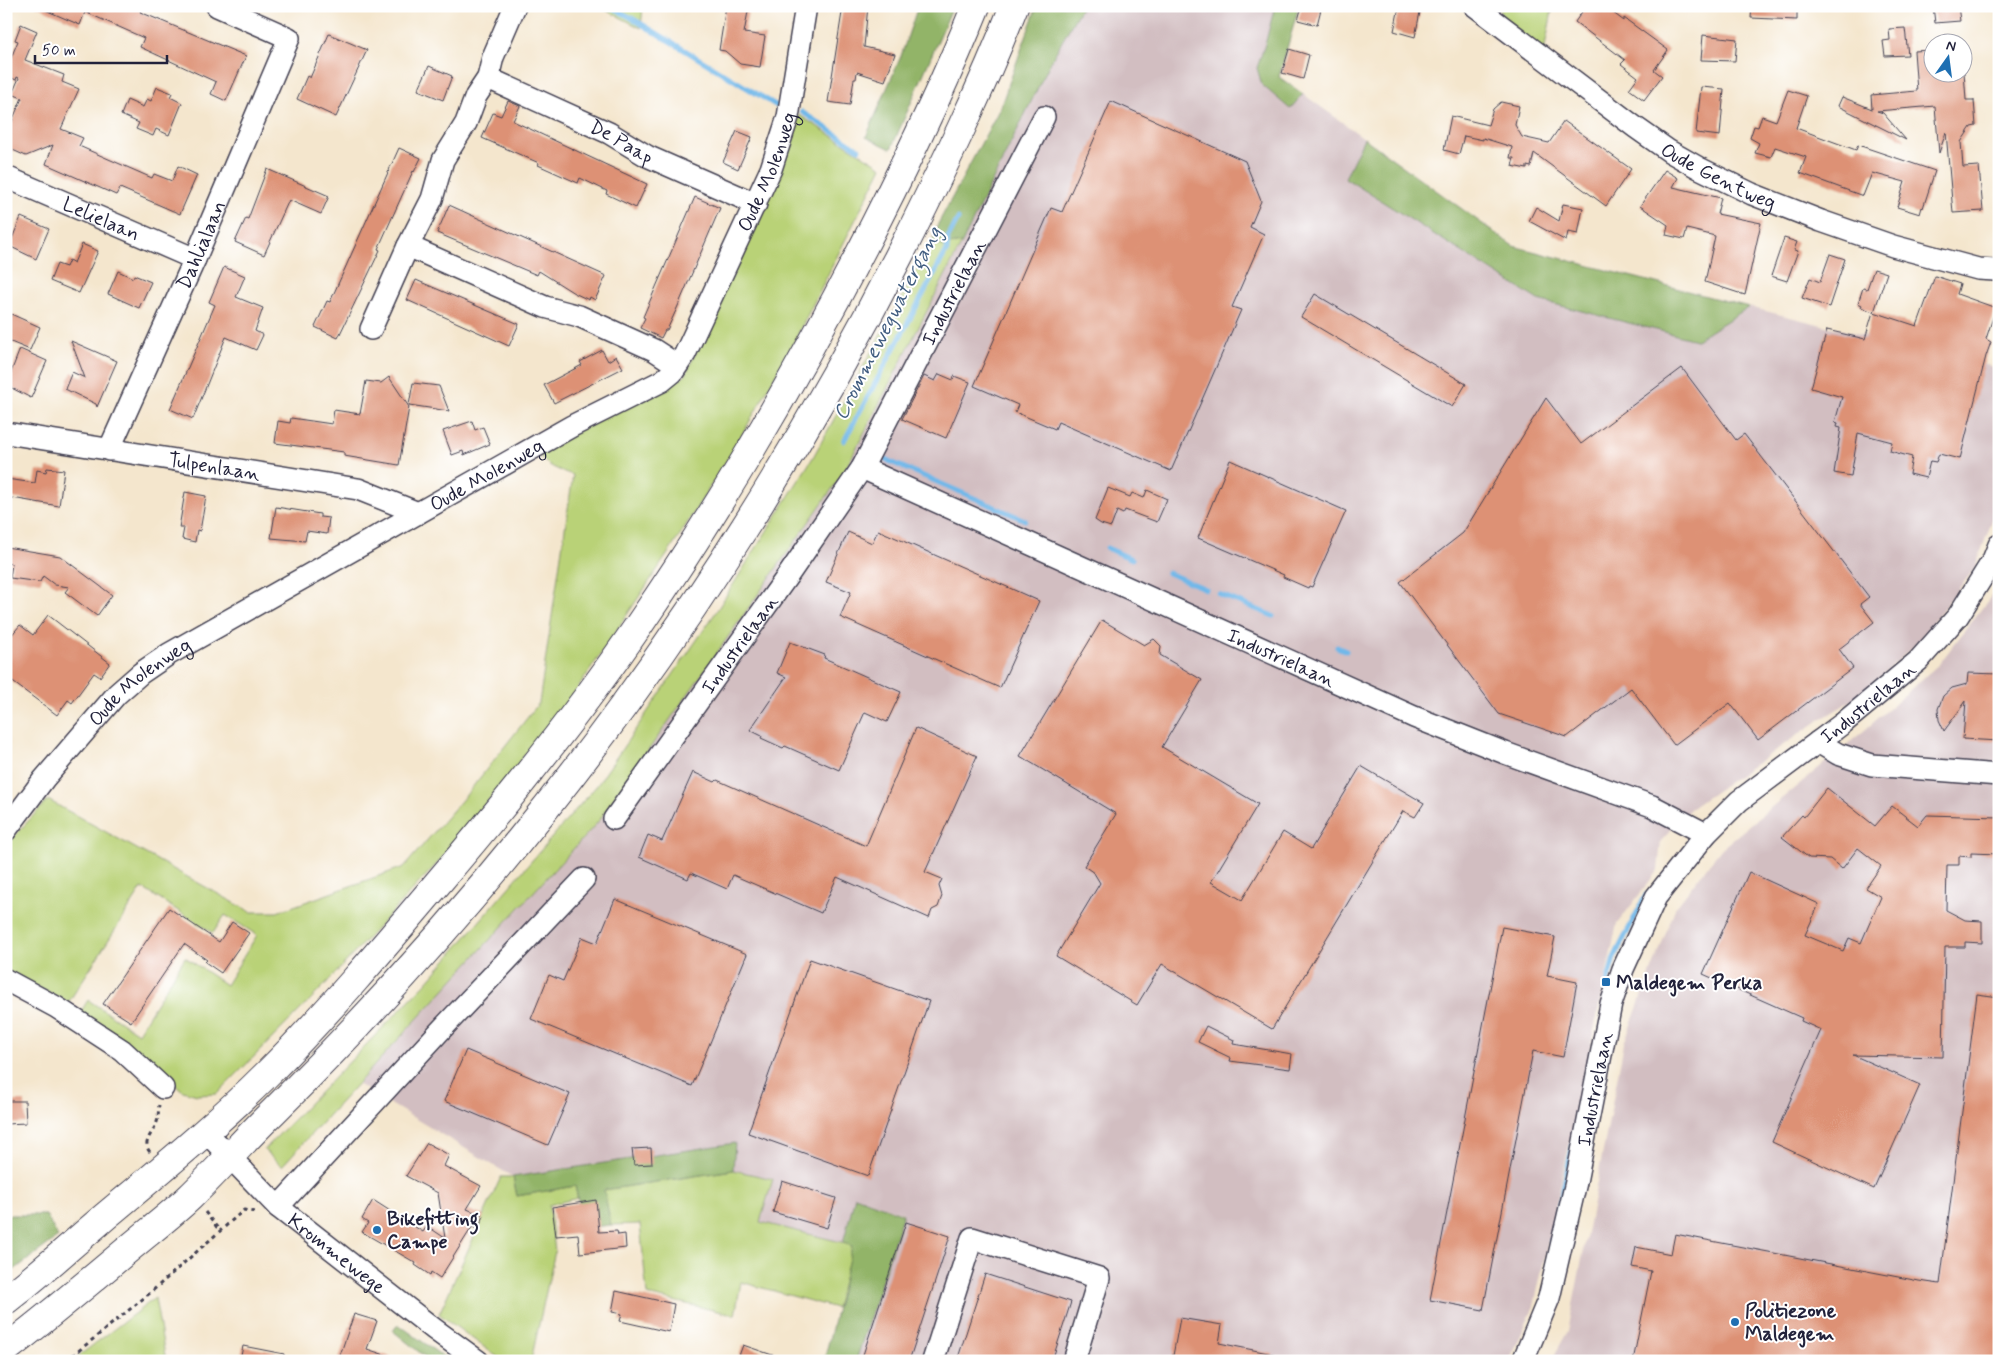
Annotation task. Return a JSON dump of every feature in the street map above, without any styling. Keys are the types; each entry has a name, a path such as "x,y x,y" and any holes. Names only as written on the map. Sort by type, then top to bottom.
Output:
{"highway":[{"path":"6,1300 206,1132 266,1075 372,962 516,790 637,628 758,440 836,299 940,92 976,6"},
{"path":"6,1349 40,1323 191,1196 333,1052 397,985 467,905 585,759 667,647 752,519 784,466 877,299 974,103 1014,6"}],"street":[{"name":"Dahlialaan","path":"108,450 195,259 289,38 217,6"},
{"path":"371,329 408,246 432,199 443,160 466,123 476,96 488,78 493,57 515,6"},
{"name":"Oude Molenweg","path":"6,830 38,787 110,702 141,673 169,654 572,426 662,381 685,354 771,169 788,117 806,6"},
{"name":"Oude Gentweg","path":"1475,6 1635,127 1669,151 1699,168 1752,194 1821,222 1893,246 1978,269 1999,269"},
{"name":"De Paap","path":"488,78 610,133 647,156 756,204"},
{"name":"Industrielaan","path":"614,819 789,574 862,468 1044,117"},
{"name":"Lelielaan","path":"6,177 195,259"},
{"path":"408,246 545,307 579,316 654,350 677,365"},
{"name":"Tulpenlaan","path":"6,433 358,489 418,513"},
{"name":"Industrielaan","path":"862,468 1414,717 1505,753 1652,806 1706,834"},
{"name":"Industrielaan","path":"1523,1361 1549,1298 1576,1182 1611,1004 1623,969 1656,897 1706,834 1739,801 1818,742 1918,661 1958,616 1993,560 1999,546"},
{"path":"1818,742 1838,754 1872,765 1999,775"},
{"path":"278,1207 584,879"},
{"path":"6,980 56,1007 122,1050 163,1088"},
{"name":"Krommewege","path":"206,1132 278,1207 478,1361"},
{"path":"933,1361 972,1238 1099,1278 1074,1361"}],"path":[{"path":"152,1154 147,1149 146,1143 157,1123 163,1088"},
{"path":"66,1361 150,1293 219,1230 203,1209"}],"shaded area":[{"path":"1082,6 1275,6 1257,68 1262,85 1290,109 1303,94 1364,138 1345,178 1538,300 1731,319 1749,307 1999,368 1999,501 1975,568 1914,646 1859,696 1818,721 1690,809 1661,841 1658,870 1617,924 1534,1306 1509,1361 856,1361 903,1213 856,1196 843,1243 760,1222 773,1179 733,1170 735,1143 513,1177 357,1084 598,822 844,472 962,243 1051,61"},
{"path":"1999,586 1999,1361 1551,1361 1568,1331 1624,1043 1676,906 1722,848 1866,729 1939,664"}],"green space":[{"path":"598,6 643,6 641,28"},
{"path":"918,6 953,6 891,149 866,137 901,56"},
{"path":"1037,6 1082,6 1051,61 962,243 943,246 932,242 938,224 1000,108"},
{"path":"1275,6 1299,6 1279,77 1303,94 1290,109 1262,85 1257,68"},
{"path":"1499,6 1553,6 1544,52 1502,21"},
{"path":"799,115 882,167 792,346 737,444 671,549 576,691 445,855 319,991 217,1094 197,1095 183,1091 80,1013 88,1000 138,1033 185,957 226,985 257,935 225,915 213,933 142,888 68,1003 6,971 6,849 15,835 48,800 251,912 277,912 404,867 467,794 539,703 573,475 548,464 537,451 685,376 777,171"},
{"path":"1364,138 1513,246 1749,307 1696,340 1538,300 1345,178"},
{"path":"932,242 943,246 962,243 844,472 598,822 282,1166 264,1150 427,982 598,784 714,615 812,459"},
{"path":"735,1143 733,1170 604,1190 611,1225 584,1228 575,1186 517,1196 513,1177"},
{"path":"733,1170 773,1179 760,1222 853,1245 836,1308 741,1282 735,1315 647,1295 640,1224 611,1225 603,1190"},
{"path":"501,1177 513,1177 517,1196 575,1186 578,1198 549,1205 555,1251 531,1361 503,1361 439,1314"},
{"path":"855,1196 903,1214 856,1361 824,1361 852,1246 843,1243"},
{"path":"6,1215 46,1215 58,1237 6,1276"},
{"path":"155,1298 166,1361 72,1361"},
{"path":"398,1324 449,1361 426,1361 424,1356 393,1331"}],"building":[{"path":"36,6 143,6 140,12 246,56 226,101 211,94 216,82 140,47 144,38 85,12 80,25"},
{"path":"726,6 749,6 744,33 765,36 760,67 740,64 725,51 719,50"},
{"path":"843,6 868,6 864,47 895,54 885,81 857,72 850,105 828,102"},
{"path":"1302,6 1321,9 1317,25 1298,20"},
{"path":"1586,6 1604,6 1668,50 1654,70 1662,76 1644,100 1629,89 1638,77 1621,64 1625,60 1575,22"},
{"path":"1752,6 1797,6 1797,20 1751,18"},
{"path":"1933,6 1958,6 1960,21 1935,23"},
{"path":"1399,7 1420,12 1415,37 1394,31"},
{"path":"21,24 37,31 25,60 64,75 62,82 79,89 61,129 83,138 79,146 152,178 154,174 172,181 178,166 197,175 180,214 120,188 116,195 46,164 53,145 26,156 6,147 6,135 22,98 12,94 19,78 17,77 16,80 6,75 6,70 18,41 15,40"},
{"path":"1905,28 1908,55 1885,56 1883,41 1890,40 1889,29"},
{"path":"329,34 367,50 336,117 297,99 307,76 310,78"},
{"path":"1703,35 1737,39 1735,61 1701,60"},
{"path":"1289,49 1309,55 1303,79 1282,73"},
{"path":"1914,51 1922,51 1922,82 1965,82 1966,100 1974,100 1976,126 1971,127 1961,142 1963,167 1979,166 1983,211 1953,213 1946,132 1939,153 1935,106 1877,111 1883,113 1906,140 1838,106 1842,97 1872,109 1871,95 1917,91"},
{"path":"429,66 452,76 443,100 418,90"},
{"path":"157,87 172,93 170,97 182,103 169,135 156,129 153,136 136,129 139,123 121,115 127,100 143,107 147,99 151,101"},
{"path":"1701,87 1724,89 1720,136 1696,133"},
{"path":"1788,90 1807,96 1796,128 1856,150 1858,145 1935,171 1920,214 1897,207 1905,182 1872,173 1863,196 1800,173 1806,157 1775,147 1771,157 1755,153 1759,143 1750,138 1754,126 1758,127 1762,116 1776,121"},
{"path":"508,101 520,106 513,121 647,184 636,208 606,194 607,191 580,178 578,183 538,165 539,163 482,138 493,113 501,116"},
{"path":"1111,101 1245,161 1261,201 1250,227 1264,234 1232,307 1241,310 1171,471 1058,422 1055,429 1015,412 1018,405 974,386 1051,208 1062,212"},
{"path":"1501,102 1519,106 1515,125 1522,137 1549,143 1564,121 1631,169 1606,206 1534,153 1531,167 1527,166 1527,169 1512,166 1514,158 1510,158 1512,147 1483,138 1483,140 1464,136 1459,154 1444,150 1451,116 1488,125 1493,109"},
{"path":"737,131 752,137 738,169 723,162"},
{"path":"399,148 421,158 413,171 378,249 380,250 338,338 315,327 327,301 330,302"},
{"path":"267,169 329,196 321,214 289,200 264,255 235,242 246,218 248,219"},
{"path":"1665,170 1678,178 1673,187 1721,198 1717,214 1761,223 1745,295 1705,282 1715,236 1687,229 1684,239 1666,235 1668,225 1640,206"},
{"path":"695,197 720,208 678,306 667,330 665,330 661,338 640,328"},
{"path":"1563,204 1583,208 1578,234 1568,232 1566,241 1529,221 1536,207 1559,221"},
{"path":"449,205 606,276 595,300 590,297 589,300 574,293 539,271 537,275 437,233"},
{"path":"21,217 49,229 36,259 9,246"},
{"path":"1784,238 1797,242 1794,250 1798,251 1787,281 1771,276"},
{"path":"82,244 98,251 79,293 50,281 57,264 66,267 69,260 74,263"},
{"path":"1830,254 1845,259 1829,307 1802,298 1810,278 1820,282"},
{"path":"224,267 245,276 236,297 263,308 255,331 263,335 256,350 226,337 193,419 170,409 215,305 209,302"},
{"path":"1874,269 1887,273 1874,312 1917,326 1935,276 1960,284 1957,294 1996,308 1986,339 1991,342 1960,459 1939,454 1936,462 1930,461 1926,478 1909,474 1912,457 1890,451 1892,442 1858,433 1851,476 1834,473 1841,428 1837,427 1838,423 1835,422 1842,397 1811,388 1827,330 1865,339 1873,312 1861,307 1862,305 1858,303 1863,288 1867,289"},
{"path":"118,271 133,278 134,275 151,282 139,308 108,294"},
{"path":"416,280 519,324 509,346 407,300"},
{"path":"1315,294 1466,384 1452,407 1301,317"},
{"path":"11,314 40,327 30,350 6,340 6,315 10,317"},
{"path":"71,341 117,361 97,407 96,404 65,389 72,372 85,378"},
{"path":"20,349 47,361 31,398 6,385"},
{"path":"602,350 608,361 616,356 623,368 554,403 544,385 582,365 580,362"},
{"path":"1682,368 1736,440 1744,434 1869,597 1860,604 1874,622 1839,649 1853,668 1758,740 1730,703 1674,745 1631,688 1567,737 1499,714 1400,582 1463,533 1546,398 1581,444"},
{"path":"939,374 953,380 954,376 970,382 946,438 902,419 924,376 935,381"},
{"path":"389,377 409,407 399,465 344,456 344,452 275,443 278,421 290,423 291,418 332,424 334,410 360,414 366,381 381,383"},
{"path":"413,383 439,386 449,411 409,405"},
{"path":"472,421 475,430 483,427 490,444 464,455 463,451 452,455 443,431"},
{"path":"1230,460 1346,511 1312,587 1309,586 1308,588 1283,577 1284,575 1198,538"},
{"path":"47,468 64,470 59,506 6,497 6,479 35,483 37,470 46,472"},
{"path":"1108,488 1130,497 1132,493 1144,498 1147,490 1167,499 1157,522 1125,510 1123,514 1117,511 1111,527 1095,520"},
{"path":"185,492 206,496 200,531 197,530 195,542 182,539 184,528 179,528"},
{"path":"276,507 320,514 320,517 329,518 327,534 307,531 305,541 271,538"},
{"path":"878,530 1039,601 1000,688 840,617 851,592 826,582 839,552 848,532 872,543"},
{"path":"6,547 60,556 112,595 97,616 65,592 69,587 55,585 43,576 40,582 10,578 12,564 6,563"},
{"path":"48,615 110,663 100,677 94,673 72,703 68,700 57,715 6,677 6,642 20,625 33,635"},
{"path":"1102,620 1144,645 1154,639 1161,646 1160,655 1202,680 1162,747 1258,804 1211,882 1242,900 1283,832 1311,849 1361,766 1424,803 1415,817 1403,811 1272,1029 1162,964 1137,1005 1056,956 1100,883 1094,873 1084,866 1116,814 1020,756"},
{"path":"790,642 825,655 824,658 901,692 887,722 865,712 839,770 785,746 783,748 761,738 762,736 750,730 786,677 777,673"},
{"path":"1968,673 1999,674 1999,741 1963,739 1966,701 1944,731 1939,720 1938,709 1943,696 1952,688 1967,684"},
{"path":"916,728 977,756 925,872 942,879 939,886 942,896 938,907 932,910 929,918 837,877 821,913 733,875 727,889 691,873 688,879 639,857 648,835 662,841 693,772 715,782 717,780 866,846"},
{"path":"1827,788 1875,826 1892,806 1918,826 1927,815 1999,817 1999,854 1971,853 1971,857 1959,856 1959,865 1947,865 1946,910 1965,920 1982,921 1982,943 1965,942 1965,947 1945,947 1943,1057 1853,1055 1920,1085 1874,1189 1772,1142 1821,1030 1801,1021 1802,1018 1703,974 1749,872 1819,904 1805,935 1843,951 1849,938 1861,943 1881,897 1866,888 1881,866 1858,848 1842,869 1830,859 1809,858 1782,837 1802,815 1804,817"},
{"path":"615,899 747,954 692,1086 531,1019 549,975 563,981 582,937 597,943"},
{"path":"169,908 219,942 232,922 249,933 221,973 205,962 207,960 184,944 131,1022 103,1004"},
{"path":"1502,927 1555,937 1547,976 1577,982 1563,1057 1533,1051 1483,1310 1430,1300"},
{"path":"810,959 929,1001 868,1176 748,1133"},
{"path":"1977,994 1999,997 1999,1361 1633,1361 1651,1271 1632,1267 1636,1247 1671,1254 1675,1234 1940,1284"},
{"path":"1206,1026 1234,1040 1233,1044 1292,1054 1290,1069 1230,1061 1231,1058 1198,1042"},
{"path":"466,1050 570,1094 548,1145 444,1101"},
{"path":"6,1101 25,1101 26,1123 6,1124"},
{"path":"427,1143 449,1155 444,1166 481,1186 467,1209 484,1216 478,1229 472,1227 440,1278 431,1272 430,1275 415,1265 416,1263 362,1232 368,1223 362,1219 373,1200 423,1232 427,1226 445,1238 438,1193 406,1176"},
{"path":"651,1148 652,1164 634,1165 632,1149"},
{"path":"782,1181 836,1198 827,1228 773,1212"},
{"path":"596,1200 599,1232 617,1231 618,1235 625,1234 626,1248 580,1253 578,1234 556,1236 552,1207"},
{"path":"906,1222 950,1236 909,1361 861,1361"},
{"path":"985,1274 1071,1302 1052,1361 957,1361"},
{"path":"616,1291 674,1304 669,1332 620,1321 622,1314 612,1312"},
{"path":"354,1314 377,1321 367,1349 394,1358 394,1361 338,1361"},
{"path":"1180,1318 1222,1325 1219,1343 1273,1354 1272,1361 1172,1361"},
{"path":"743,1345 781,1358 781,1361 737,1361"},
{"path":"243,1346 284,1354 284,1361 240,1361"}],"waterway":[{"name":"Crommewegwatergang","path":"609,6 777,106"},
{"name":"Crommewegwatergang","path":"802,112 859,149"},
{"name":"Crommewegwatergang","path":"844,441 947,250 948,238 958,219"},
{"name":"Crommewegwatergang","path":"884,459 1025,520"},
{"name":"Crommewegwatergang","path":"1107,548 1132,559"},
{"name":"Crommewegwatergang","path":"1168,573 1206,589"},
{"name":"Crommewegwatergang","path":"1219,594 1273,616"},
{"name":"Crommewegwatergang","path":"1337,647 1346,651"},
{"name":"Crommewegwatergang","path":"1605,990 1614,958 1646,895"},
{"name":"Crommewegwatergang","path":"1551,1242 1573,1144"}],"place":[{"name":"Maldegem Perka","path":"1606,982"},
{"name":"Bikefitting Campe","path":"377,1230"},
{"name":"Politiezone Maldegem","path":"1735,1322"}]}
